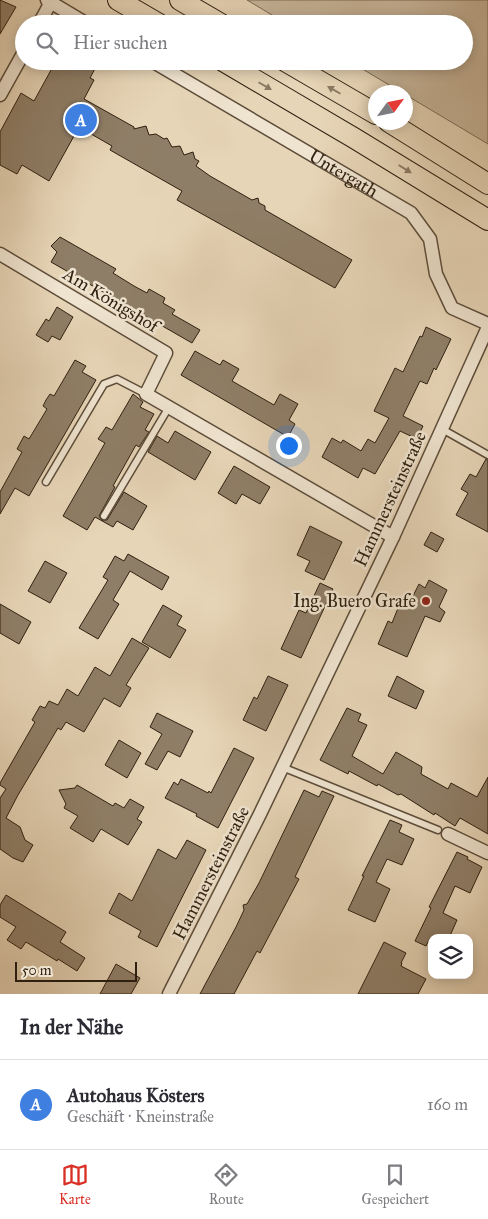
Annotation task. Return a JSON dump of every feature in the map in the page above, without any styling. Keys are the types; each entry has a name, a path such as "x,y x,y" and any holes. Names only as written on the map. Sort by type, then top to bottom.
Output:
{"main road":[{"path":"118,0 144,15"},
{"path":"180,0 206,15"},
{"name":"Untergath","path":"238,70 488,220"},
{"path":"300,70 368,109"},
{"path":"402,130 488,184"}],"street":[{"path":"200,0 214,15"},
{"path":"43,15 49,1 73,15"},
{"path":"0,95 15,68"},
{"name":"Untergath","path":"167,70 411,213 430,238 436,274 452,308 488,325"},
{"name":"Am Königshof","path":"0,254 166,353 146,394"},
{"name":"Hammersteinstraße","path":"169,994 240,856 393,537 488,325"},
{"path":"146,394 393,537"},
{"path":"443,832 488,853"}],"lane":[{"path":"46,482 104,384 116,379 146,394"},
{"path":"104,516 169,406"},
{"path":"442,430 488,455"},
{"path":"282,766 443,832"}],"shaded area":[{"path":"247,0 488,0 488,144 413,99 413,85 389,85 364,70 473,70 473,15 272,15"}],"building":[{"path":"0,0 16,7 0,34"},
{"path":"51,70 94,70 90,78 94,80 84,99 134,127 134,129 146,126 149,135 156,134 164,139 167,138 172,147 180,146 184,155 193,152 195,159 199,161 196,166 210,176 252,200 258,198 259,203 265,206 265,210 352,260 335,288 177,200 182,191 110,150 112,146 79,127 49,181 22,165 17,174 0,165 0,132 21,93 34,101"},
{"path":"60,237 116,269 113,273 134,286 147,293 149,289 165,298 163,303 175,310 172,314 200,330 192,343 51,262 57,252 51,246"},
{"path":"57,307 73,317 60,340 52,336 48,342 36,335 46,319 49,321"},
{"path":"426,327 451,339 427,384 420,381 403,416 423,426 417,439 400,431 375,474 363,468 358,478 322,457 332,438 341,443 343,440 361,451 368,439 375,443 389,418 374,411 395,368 403,372"},
{"path":"195,351 220,365 223,360 239,369 232,381 274,405 280,394 298,404 289,420 295,424 288,437 181,375"},
{"path":"75,360 86,366 82,372 96,380 29,496 15,488 0,514 0,492 22,452 17,449 24,436 29,439 47,409 43,406 46,400 50,394 54,396"},
{"path":"133,394 143,402 140,407 154,414 145,430 149,432 139,447 136,445 99,516 102,520 107,520 124,492 147,506 133,530 117,521 113,527 95,517 87,530 63,516 105,443 98,439 106,427 112,430"},
{"path":"175,431 211,452 195,480 148,452 157,436 168,443"},
{"path":"486,459 488,460 488,532 456,515 468,493 461,489 470,474 476,477"},
{"path":"234,466 270,487 260,504 242,494 236,504 218,493"},
{"path":"310,526 342,542 324,580 305,571 310,561 297,555"},
{"path":"431,532 444,539 437,552 424,545"},
{"path":"128,554 169,577 162,590 130,571 113,600 119,604 98,639 79,628 108,580 103,577 115,556 124,561"},
{"path":"45,561 67,573 50,603 28,591"},
{"path":"429,580 447,590 439,607 445,612 440,622 425,616 407,657 378,644 388,621 392,623 398,608 402,609 413,596 419,584 425,588"},
{"path":"320,583 333,589 301,658 281,649 299,610 306,613"},
{"path":"0,604 31,622 19,644 0,633"},
{"path":"163,605 182,616 177,625 186,630 170,658 142,642"},
{"path":"132,638 149,648 126,685 131,688 120,707 104,698 84,732 66,722 61,730 58,728 18,795 6,818 20,827 25,840 33,845 23,862 13,858 0,849 0,798 6,789 0,783 35,722 32,720 40,706 45,708 49,701 58,705 67,689 78,696 95,667 110,676"},
{"path":"268,676 288,685 266,731 243,720 254,697 257,699"},
{"path":"397,676 424,691 416,709 388,696"},
{"path":"347,708 361,714 358,721 367,725 352,756 383,774 396,752 422,767 421,774 448,789 451,783 477,797 488,777 488,834 460,818 455,826 401,794 398,795 378,784 377,786 349,771 348,774 320,760"},
{"path":"157,713 193,731 180,757 168,751 157,770 145,764 162,734 150,727"},
{"path":"119,740 141,753 127,778 105,765"},
{"path":"234,748 254,758 218,828 196,816 197,814 165,798 174,782 178,785 181,779 211,793"},
{"path":"77,785 113,806 115,803 124,808 130,799 144,807 137,819 142,822 128,845 101,829 93,842 70,828 78,816 64,808 66,804 59,790 75,788"},
{"path":"304,790 319,797 322,791 334,796 295,877 299,879 260,953 257,951 234,994 200,994 236,927 244,910 243,905 247,904 259,883"},
{"path":"390,820 402,825 399,832 414,839 402,865 387,859 376,882 390,889 375,922 348,910 364,876 362,876"},
{"path":"187,840 206,850 157,947 138,937 141,931 109,913 119,893 132,901 158,849 176,859"},
{"path":"457,852 482,867 470,893 455,886 443,913 457,920 451,934 428,934 426,946 415,941 431,908 429,907"},
{"path":"6,895 66,932 60,942 85,958 77,971 26,942 21,949 7,940 16,927 0,917 0,905"},
{"path":"384,942 406,953 401,966 426,979 418,994 358,994"},
{"path":"116,964 140,978 131,994 100,994"}],"place":[{"name":"Autohaus Kösters","path":"81,120"},
{"name":"Ing. Buero Grafe","path":"426,601"}]}
